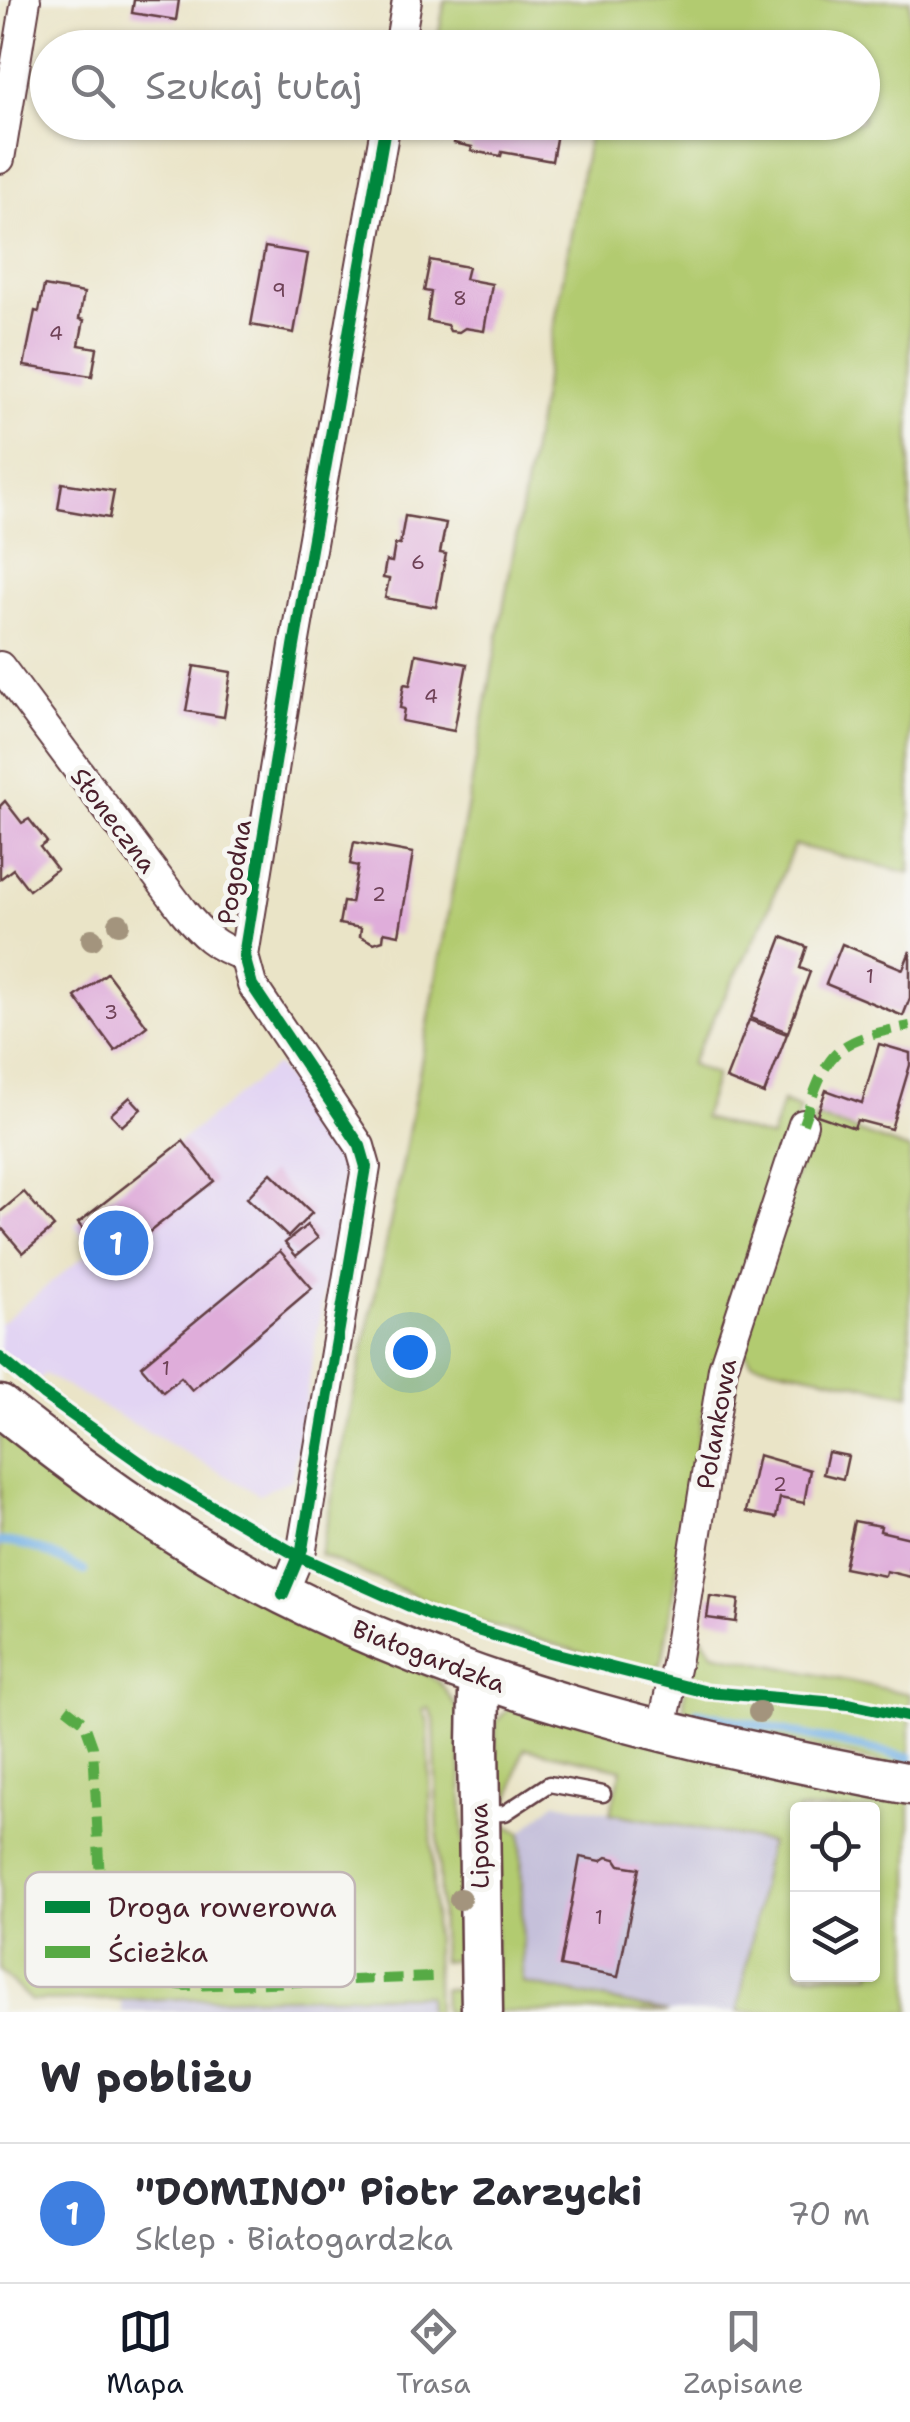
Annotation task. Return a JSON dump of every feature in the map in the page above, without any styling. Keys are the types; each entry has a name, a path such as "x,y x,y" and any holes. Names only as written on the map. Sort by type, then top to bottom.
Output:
{"main road":[{"name":"Białogardzka","path":"0,1406 125,1499 212,1554 384,1642 483,1680 661,1732 910,1784"},
{"name":"Lipowa","path":"482,2012 478,1814 483,1680"}],"street":[{"path":"0,158 26,0"},
{"path":"402,30 408,0"},
{"name":"Pogodna","path":"284,1594 302,1549 366,1167 360,1146 252,986 244,956 383,140"},
{"name":"Słoneczna","path":"0,666 204,936 224,950 244,956"},
{"name":"Polankowa","path":"661,1732 676,1664 723,1368 803,1124"}],"lane":[{"path":"478,1814 505,1813 549,1784 603,1794"}],"shaded area":[{"path":"276,1065 347,1157 292,1479 259,1494 44,1374 34,1387 0,1355 0,1324 93,1249 74,1225"},
{"path":"556,1802 769,1842 738,2012 668,2012 523,1983 521,1833"},
{"path":"428,1995 428,2012 122,2012 121,2000"}],"green space":[{"path":"445,0 910,0 910,873 794,845 764,920 690,1064 716,1075 703,1118 771,1138 782,1102 800,1109 702,1416 663,1657 657,1669 599,1658 470,1619 320,1555 403,1162 588,140 880,140 880,30 439,30"},
{"path":"816,1117 910,1150 910,1395 752,1362 743,1349 749,1307"},
{"path":"0,1424 439,1682 459,1710 468,1958 442,1962 434,1719 429,1708 423,1710 428,1721 437,2012 428,2012 427,1995 31,2001 0,1971"},
{"path":"694,1626 713,1653 910,1694 910,1770 691,1719 684,1707 684,1696"},
{"path":"521,1707 910,1798 910,2012 738,2012 769,1842 610,1813 622,1769 525,1748 508,1800 495,1798 496,1722 508,1709"},
{"path":"507,1825 521,1833 523,1983 668,2012 494,2012 497,1827"},
{"path":"443,1989 469,1993 469,2012 444,2012"}],"building":[{"path":"134,0 179,0 176,20 132,13"},
{"path":"556,140 552,161 471,151 472,147 454,143"},
{"path":"265,247 308,254 294,333 251,325"},
{"path":"430,260 468,267 465,279 492,284 484,331 450,331 447,325 427,321 431,292 424,291"},
{"path":"44,286 84,293 79,345 97,348 92,376 24,366"},
{"path":"62,483 114,491 109,518 58,509"},
{"path":"405,516 446,523 440,553 446,554 436,607 385,598 389,579 383,578 386,561 392,562 395,544 400,545"},
{"path":"416,654 467,664 454,731 402,721 404,684 410,685"},
{"path":"194,666 231,672 224,717 186,711"},
{"path":"5,801 22,823 29,819 47,842 40,847 57,869 29,890 13,869 0,879 0,806"},
{"path":"354,842 413,853 399,935 384,932 383,940 374,943 360,936 361,928 339,924 343,902 351,903 358,866 350,864"},
{"path":"782,937 807,947 800,968 810,972 788,1032 751,1018"},
{"path":"842,944 903,969 910,951 910,998 903,1016 826,984"},
{"path":"107,973 147,1026 115,1051 75,997"},
{"path":"749,1020 787,1034 764,1094 726,1079"},
{"path":"879,1044 910,1053 891,1129 857,1120 854,1128 817,1115 826,1090 862,1103"},
{"path":"130,1097 141,1109 122,1126 111,1114"},
{"path":"183,1141 214,1181 110,1263 78,1223"},
{"path":"271,1173 312,1213 288,1237 247,1198"},
{"path":"24,1192 54,1227 23,1253 0,1226 0,1212"},
{"path":"307,1225 318,1238 296,1256 285,1243"},
{"path":"280,1251 312,1288 192,1390 181,1377 163,1392 141,1366"},
{"path":"828,1452 848,1456 843,1479 823,1474"},
{"path":"758,1455 810,1470 804,1503 780,1498 776,1518 746,1512"},
{"path":"854,1521 881,1526 880,1531 910,1538 910,1577 844,1568"},
{"path":"710,1596 739,1600 736,1622 707,1618"},
{"path":"580,1857 601,1861 607,1857 616,1859 620,1865 639,1868 618,1977 560,1966"}],"waterway":[{"path":"0,1542 33,1548 84,1571"},
{"path":"697,1712 910,1758"}],"marked path":[{"path":"803,1124 819,1080 837,1053 864,1037 910,1026"},
{"path":"66,1708 84,1722 93,1747 100,1872"},
{"path":"355,1980 435,1977"}],"cycle path":[{"path":"283,1594 302,1549 366,1167 360,1146 252,985 244,956 383,140"},
{"path":"0,1358 43,1394 159,1476 300,1557 432,1616 545,1651 707,1692 849,1704 910,1717"}],"place":[{"name":"\"DOMINO\" Piotr Zarzycki","path":"116,1243"}]}
